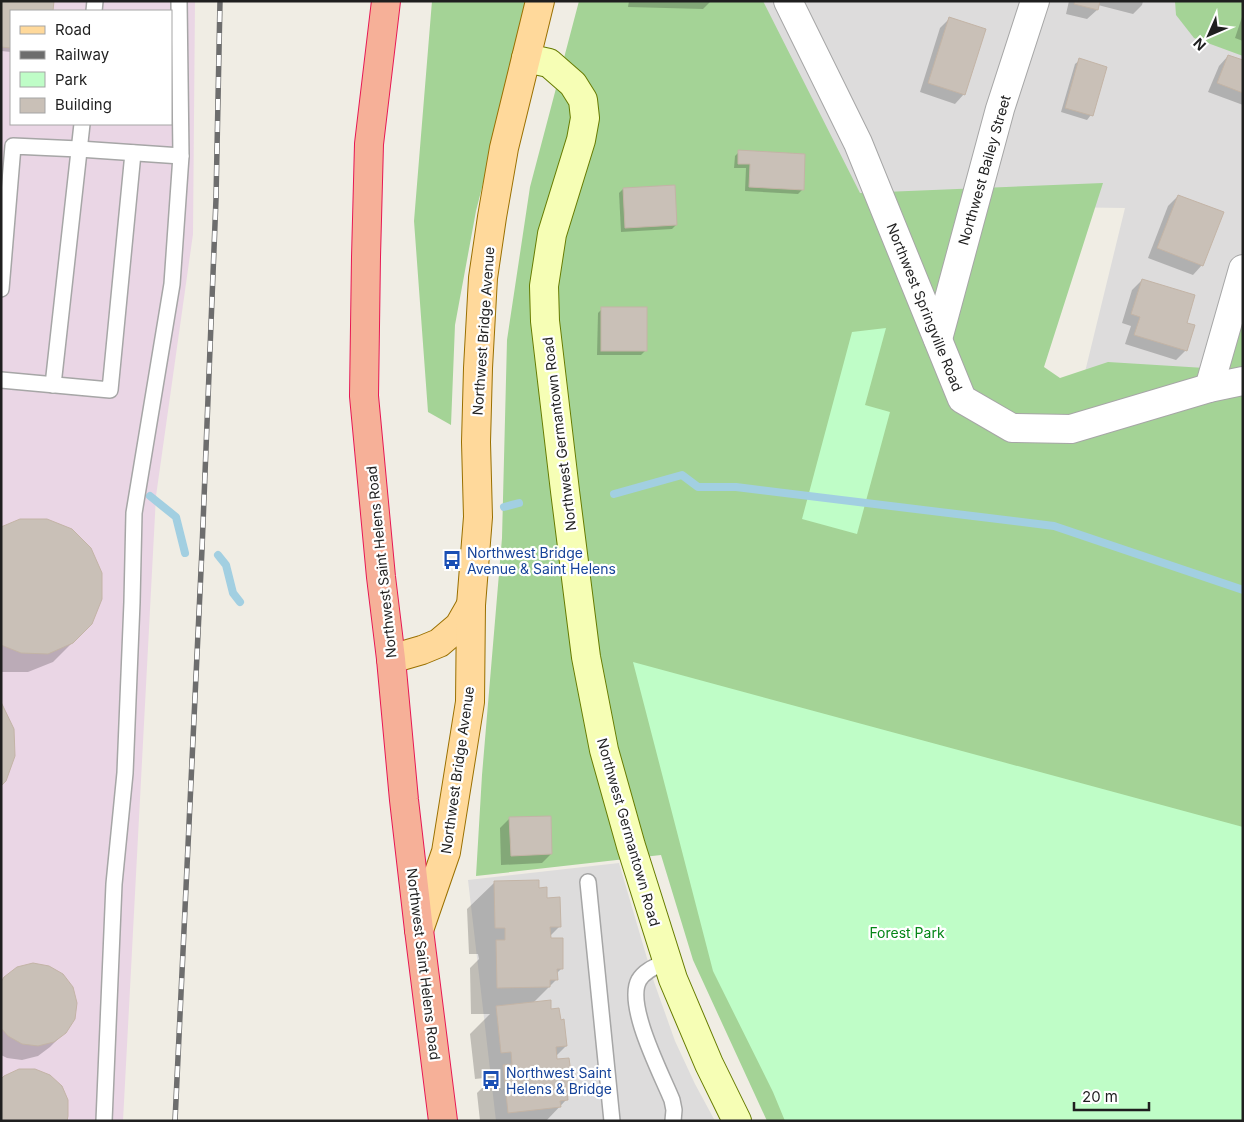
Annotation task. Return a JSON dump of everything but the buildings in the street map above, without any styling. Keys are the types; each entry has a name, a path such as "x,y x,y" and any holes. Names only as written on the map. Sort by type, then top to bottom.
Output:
{"highway":[{"name":"Northwest Saint Helens Road","path":"386,1 370,144 364,396 404,800 443,1121"}],"main road":[{"name":"Northwest Bridge Avenue","path":"419,930 446,852 470,702 471,605 478,517 476,442 483,278 504,148 540,1"},
{"name":"Northwest Germantown Road","path":"526,58 549,63 573,84 583,100 585,118 581,140 552,234 544,286 545,321 564,491 586,657 604,750 631,846 673,979 709,1064 737,1121"},
{"name":"Northwest Bridge Avenue","path":"391,659 439,643 459,626 471,605"}],"street":[{"name":"Northwest Springville Road","path":"788,1 858,143 962,399 1012,428 1071,429 1209,388 1243,381"},
{"name":"Northwest Bailey Street","path":"938,339 1000,108 1035,1"},
{"path":"1209,388 1243,268"}],"lane":[{"path":"104,1121 114,884 125,773 134,513 172,284 180,156 179,1"},
{"path":"52,385 82,125"},
{"path":"1,289 13,146 180,156"},
{"path":"1,380 110,390 133,153"},
{"path":"588,882 612,1121"},
{"path":"667,961 651,968 639,980 636,986 635,999 638,1017 672,1100 674,1121"}],"shaded area":[{"path":"1,1 195,1 193,234 156,496 123,1121 1,1121"},
{"path":"579,1 1243,1 1243,368 1075,413 1125,208 901,205 803,254"},
{"path":"619,863 654,982 675,1041 715,1121 496,1121 468,880"}],"green space":[{"path":"432,1 529,1 476,211 455,325 451,425 428,412 414,221"},
{"path":"579,1 763,1 860,193 1103,183 1044,367 1060,378 1108,362 1221,369 1243,312 1243,1121 767,1121 693,960 661,855 476,876 482,775 502,538 507,340 530,187"},
{"path":"1175,1 1243,1 1243,56 1194,38 1176,15"},
{"path":"886,328 865,405 890,412 857,534 802,519 852,332"},
{"name":"Forest Park","path":"633,662 1243,827 1243,1121 785,1121 773,1092 713,971"}],"waterway":[{"path":"614,494 682,475 698,487 736,487 1054,526 1243,590"},
{"path":"150,496 176,517 185,553"},
{"path":"504,507 519,503"},
{"path":"218,555 226,565 233,593 240,602"}],"railway":[{"path":"175,1121 202,549 216,199 220,1"}],"place":[{"name":"Northwest Bridge Avenue & Saint Helens","path":"452,560"},
{"name":"Northwest Saint Helens & Bridge","path":"491,1080"}]}
